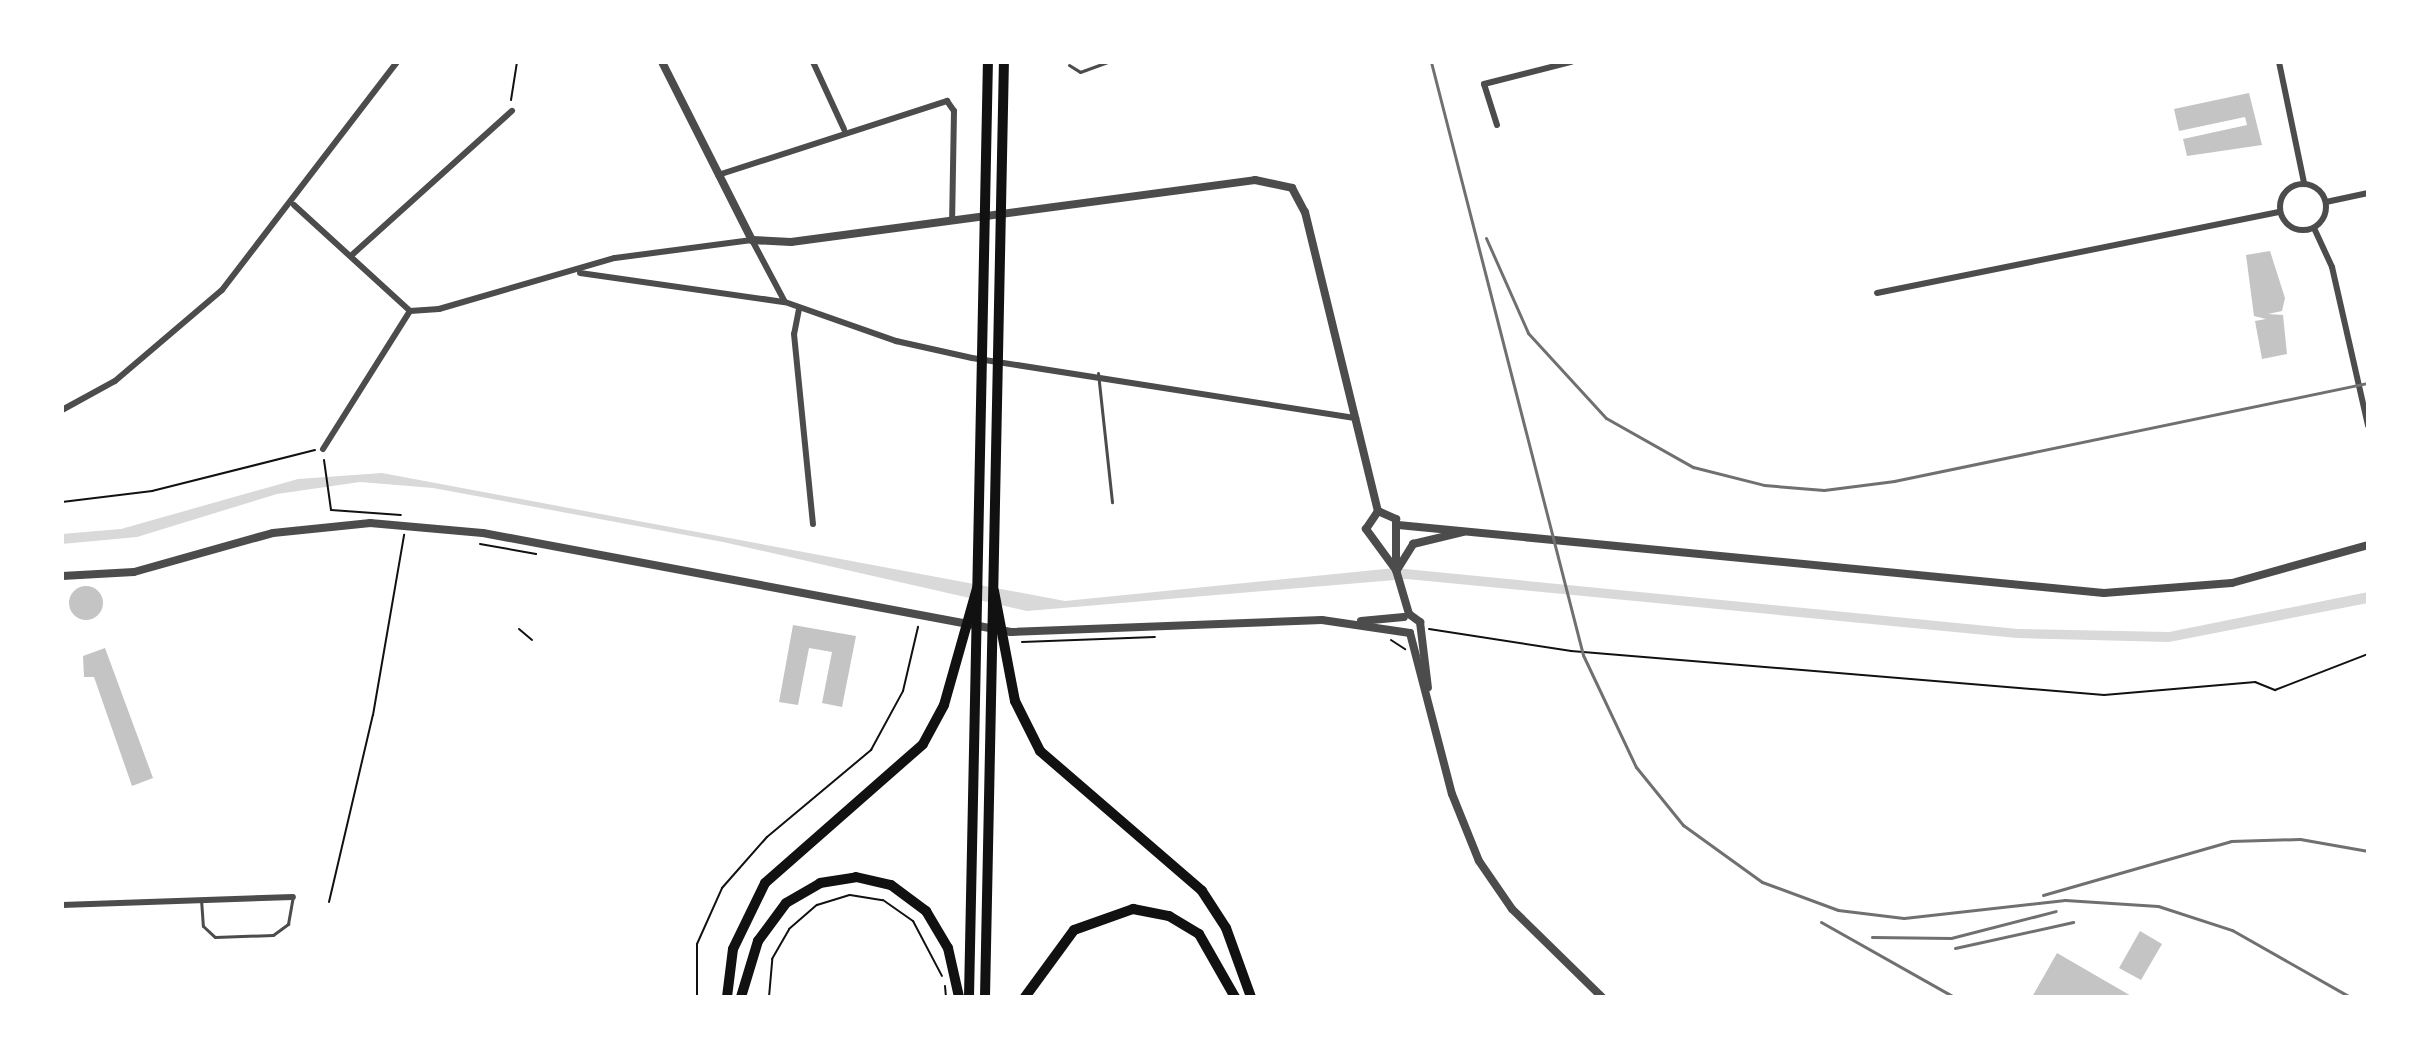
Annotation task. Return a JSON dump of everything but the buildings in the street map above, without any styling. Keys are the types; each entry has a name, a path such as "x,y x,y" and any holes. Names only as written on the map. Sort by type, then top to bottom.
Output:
{"main road":[{"path":"969,997 988,62"},
{"path":"1004,62 994,591 1015,701 1040,751 1202,891 1226,928 1251,997"},
{"path":"727,997 733,949 752,903 783,865 886,784 923,744 964,640 977,588"},
{"path":"985,997 1002,642"},
{"path":"741,997 758,941 786,903 820,883 856,877 891,885 926,911 948,948 959,997"},
{"path":"1025,997 1074,930 1133,909 1169,916 1199,934 1235,997"}],"street":[{"path":"62,410 115,381 197,313 294,205 397,62"},
{"path":"662,62 785,302"},
{"path":"813,62 844,129"},
{"path":"1497,125 1484,84 1571,62"},
{"path":"2279,62 2304,183 2326,202"},
{"path":"718,175 844,129 947,101 954,111 952,221"},
{"path":"353,254 512,111"},
{"path":"323,451 410,311 580,273 615,258 1281,181 1305,212 1358,418 1378,511 1398,525 2104,593 2232,583 2368,545"},
{"path":"2279,212 2285,191 2304,183"},
{"path":"2326,202 2368,193"},
{"path":"2326,202 2314,228 2332,267 2368,426"},
{"path":"294,205 353,254 410,311"},
{"path":"2279,212 2293,229 2314,228"},
{"path":"1877,293 2279,212"},
{"path":"580,273 785,302 927,350 1098,373 1358,418"},
{"path":"799,309 794,334 813,524"},
{"path":"1378,511 1366,524 1375,543 1396,570"},
{"path":"62,576 134,572 273,533 370,523 483,533 1011,632 1360,621 1411,623"},
{"path":"1398,525 1394,542 1396,570 1455,803 1479,861 1512,909 1602,997"},
{"path":"1396,570 1409,546 1470,530"},
{"path":"1375,543 1394,542"},
{"path":"62,905 293,897"}],"lane":[{"path":"1069,65 1080,72 1108,62"},
{"path":"1098,373 1112,502"},
{"path":"201,899 203,926 215,937 273,935 288,924 293,897"}],"path":[{"path":"512,111 517,62"},
{"path":"62,502 152,491 323,451 328,504 404,518"},
{"path":"329,902 373,715 403,535"},
{"path":"697,997 697,944 722,888 767,837 871,750 903,691 919,622"},
{"path":"1411,623 1571,651 2104,695 2255,682 2275,690 2368,654"},
{"path":"519,629 532,640"},
{"path":"1387,635 1408,650"},
{"path":"1002,642 1164,637"},
{"path":"769,997 772,959 789,929 817,905 850,895 883,900 913,921 933,948 946,997"}],"shaded area":[{"path":"382,473 1065,601 1395,568 2018,629 2169,632 2368,592 2368,603 2169,642 2017,638 1407,579 1027,611 723,542 433,488 360,482 277,494 137,537 62,544 62,534 121,529 298,479"}],"railway":[{"path":"1431,62 1583,655 1636,767 1683,825 1762,882 1838,910 1904,918 2065,900 2158,906 2232,930 2350,997"},
{"path":"1486,238 1528,333 1606,418 1693,467 1764,485 1824,490 1894,481 2368,383"},
{"path":"2043,895 2231,841 2300,839 2368,851"},
{"path":"1872,937 1951,938 2056,911"},
{"path":"1821,922 1954,997"},
{"path":"1955,948 2073,922"}]}
